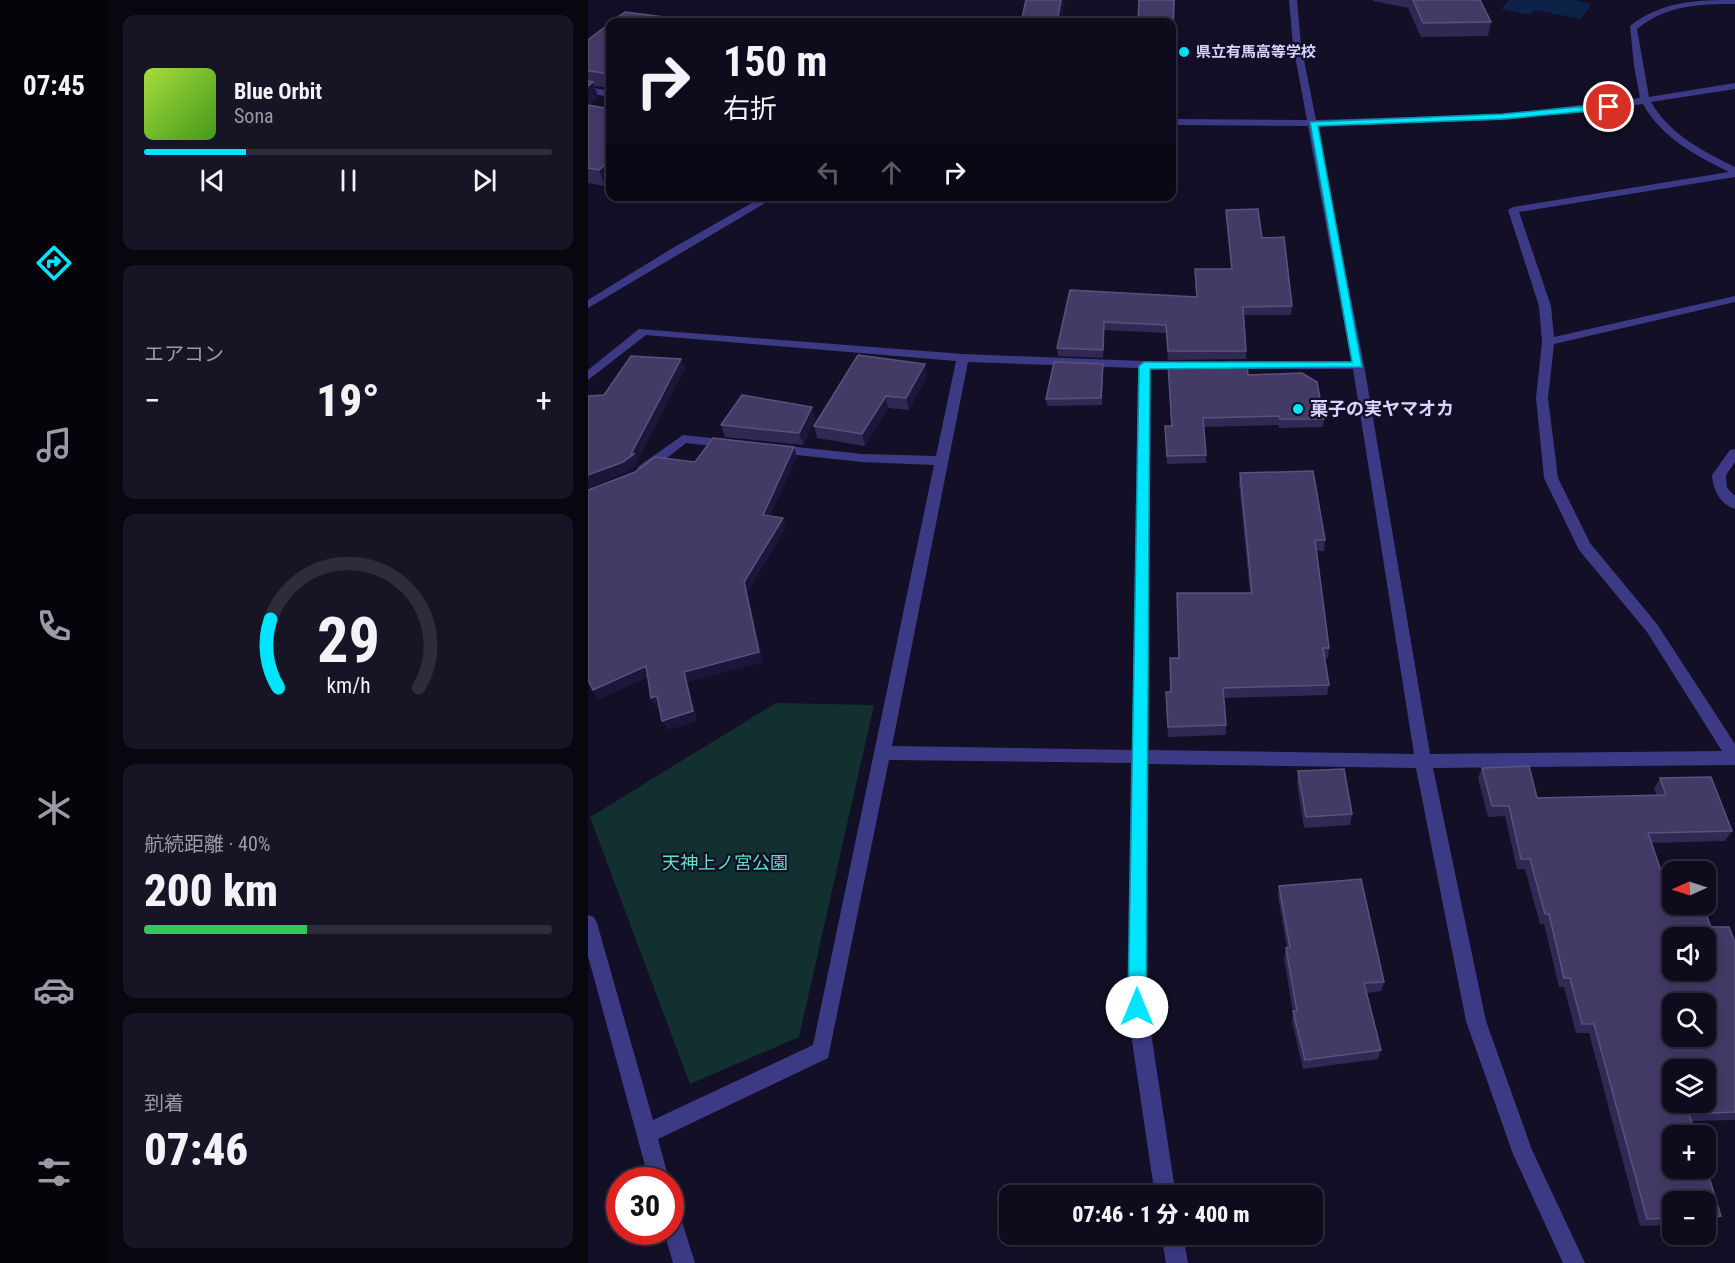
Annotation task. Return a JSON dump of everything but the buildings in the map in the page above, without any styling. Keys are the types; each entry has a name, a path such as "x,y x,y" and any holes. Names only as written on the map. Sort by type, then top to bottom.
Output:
{"street":[{"path":"1293,0 1297,45 1358,365 1423,760 1476,1021 1524,1154 1574,1263"},
{"path":"1735,2 1677,2 1663,5 1643,18 1633,28 1646,101 1669,132 1690,148 1735,172"},
{"path":"1176,122 1313,123 1503,117 1646,101 1735,86"},
{"path":"588,90 606,93"},
{"path":"1735,172 1513,210 1545,306 1548,342 1542,398 1551,478 1584,546 1652,628 1735,758"},
{"path":"588,305 675,251 763,201"},
{"path":"1548,342 1735,299"},
{"path":"588,376 643,331 963,358 1144,366 1358,365"},
{"path":"645,1134 821,1051 963,358"},
{"path":"1144,366 1137,1007 1164,1185"},
{"path":"634,477 683,439 739,445"},
{"path":"761,447 862,459 942,461"},
{"path":"1735,453 1719,475 1720,489 1735,504"},
{"path":"882,753 1423,760 1735,758"},
{"path":"588,922 655,1167"},
{"path":"678,1245 684,1263"},
{"path":"1174,1245 1177,1263"}],"green space":[{"name":"天神上ノ宮公園","path":"776,703 874,705 799,1037 690,1084 590,817"}],"water":[{"path":"1509,0 1574,0 1592,4 1581,19 1535,10 1530,15 1501,9"}],"place":[{"name":"県立有馬高等学校","path":"1184,52"},
{"name":"菓子の実ヤマオカ","path":"1298,409"}],"route":[{"path":"1137,1007 1144,366 1358,365 1313,123 1503,117 1609,107"}]}
